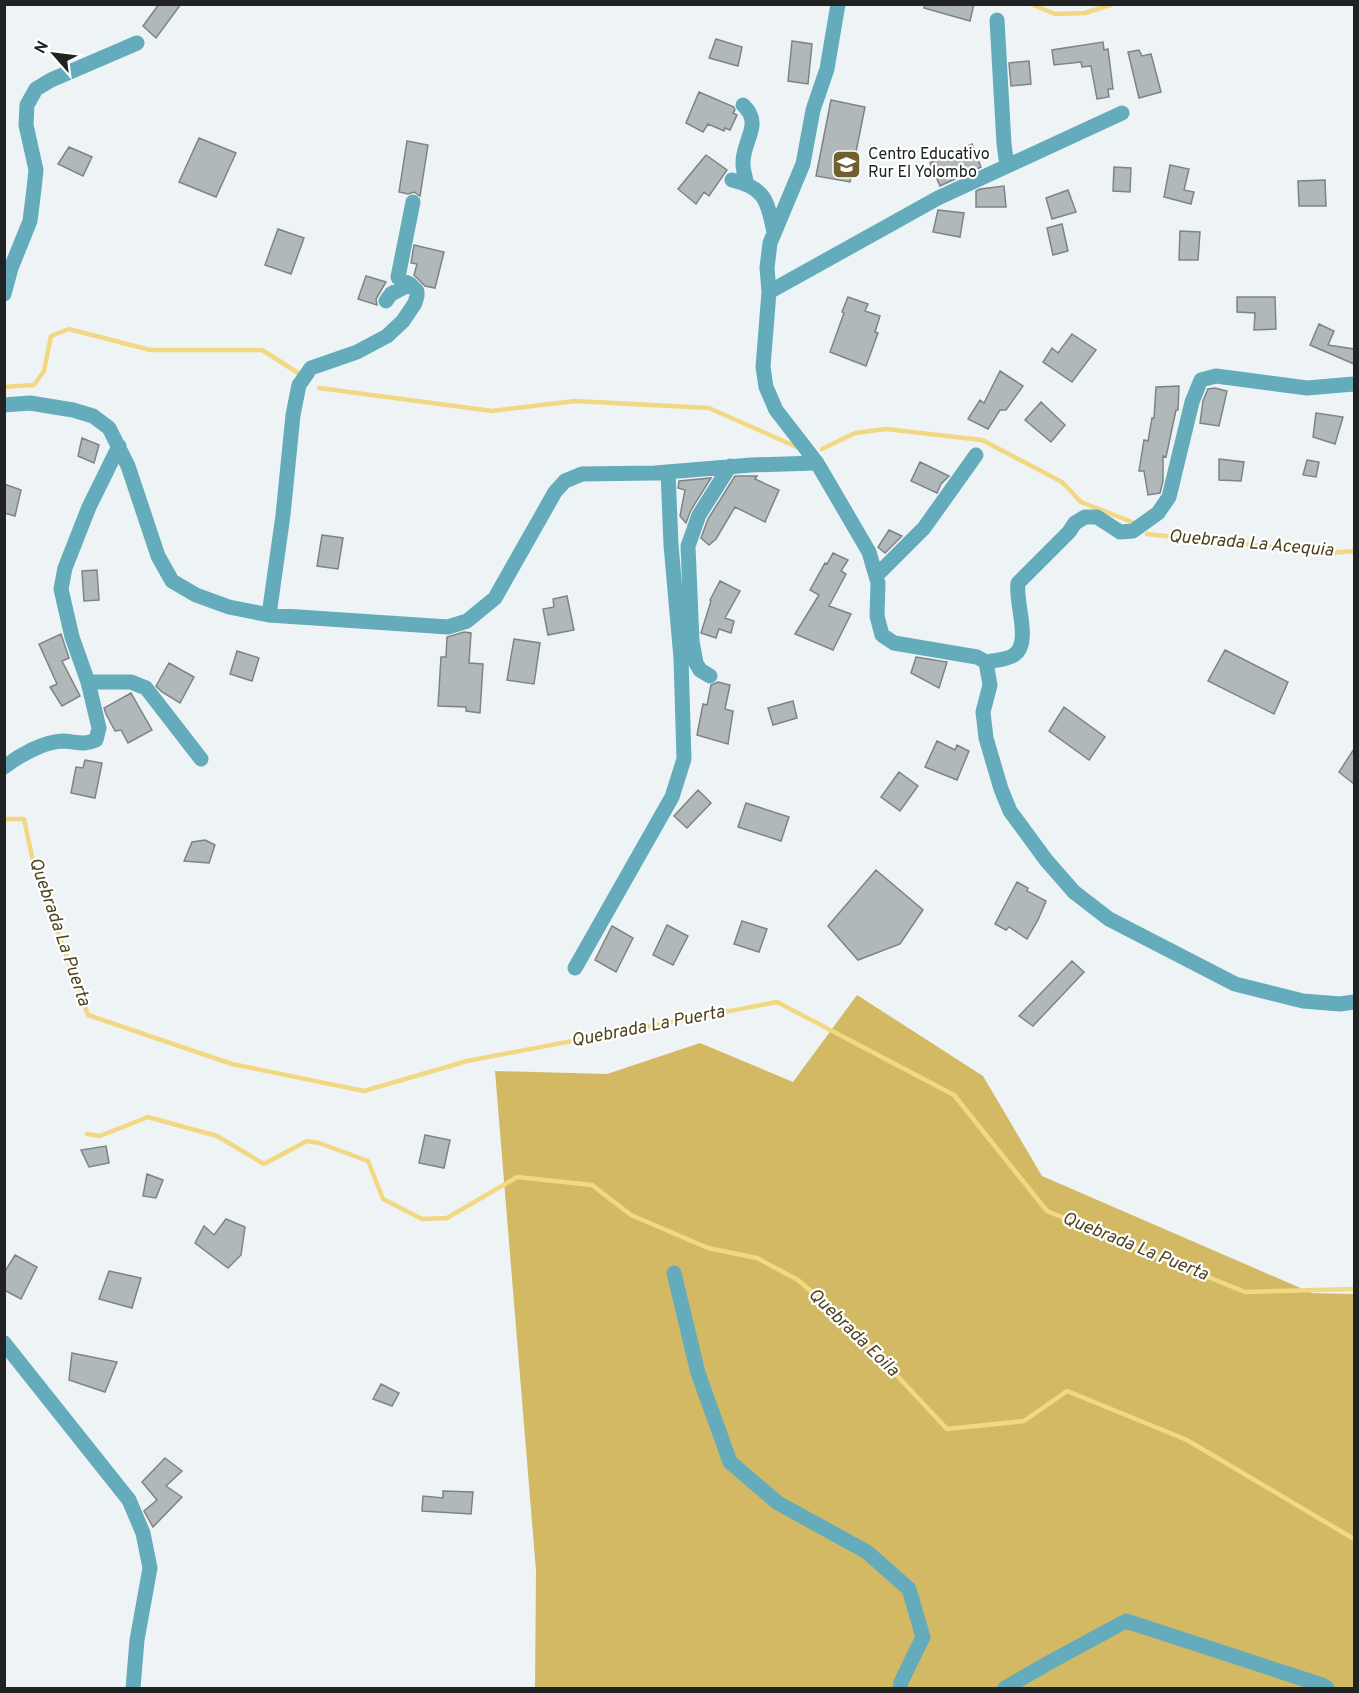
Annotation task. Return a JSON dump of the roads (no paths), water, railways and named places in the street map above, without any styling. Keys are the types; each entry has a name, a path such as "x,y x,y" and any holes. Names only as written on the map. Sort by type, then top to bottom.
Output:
{"street":[{"path":"838,4 827,69 813,110 803,164 770,243 763,367 766,387 777,410 817,463 868,552 879,583 877,616 882,635 894,643 977,657 986,662 1013,656 1021,648 1023,633 1017,593 1018,583 1069,532 1075,523 1085,517 1097,516 1120,532 1132,531 1158,513 1169,497 1192,402 1201,381 1216,376 1307,388 1354,384"},
{"path":"997,20 1007,166"},
{"path":"4,294 11,268 30,221 33,200 36,170 26,125 27,105 36,89 51,80 137,43"},
{"path":"743,105 749,111 753,121 742,163 740,182 763,195 774,231"},
{"path":"769,292 938,198 1122,113"},
{"path":"269,615 283,515 293,415 299,385 311,368 357,352 387,336 403,321 415,303 417,291 398,277 413,202"},
{"path":"386,301 391,294 410,284"},
{"path":"4,405 30,403 73,410 93,416 109,428 128,466 158,556 172,581 196,595 228,607 269,615 448,627 467,621 495,598 555,492 565,481 582,474 668,472 730,466 817,463"},
{"path":"4,767 28,750 61,741 88,744 96,740 99,728 88,682 72,637 61,589 65,568 89,507 120,446"},
{"path":"876,576 924,528 976,455"},
{"path":"710,676 700,670 696,663 692,641 688,546 699,515 730,466"},
{"path":"575,968 672,796 684,759 681,658 671,545 668,472"},
{"path":"986,662 990,685 983,712 986,738 1001,789 1010,811 1046,860 1074,892 1109,919 1235,984 1304,1001 1340,1005 1354,1002"},
{"path":"88,682 131,682 146,688 201,759"},
{"path":"674,1273 698,1373 729,1462 778,1503 867,1552 909,1589 923,1637 901,1682 900,1689"},
{"path":"4,1343 129,1500 143,1533 150,1568 137,1640 133,1689"},
{"path":"1005,1689 1126,1621 1322,1685 1327,1689"}],"waterway":[{"path":"1031,4 1055,14 1085,13 1113,4"},
{"name":"Quebrada La Acequia","path":"4,387 34,385 44,371 51,336 69,329 150,350 262,350 303,376"},
{"name":"Quebrada La Acequia","path":"319,388 492,411 575,401 709,408 797,447"},
{"name":"Quebrada La Acequia","path":"822,449 855,433 886,429 982,440 1062,482 1081,502 1137,524"},
{"name":"Quebrada La Acequia","path":"1147,534 1331,553 1354,551"},
{"name":"Quebrada La Puerta","path":"4,819 24,819 34,866 88,1015 232,1064 364,1091 467,1061 777,1002 954,1095 1047,1211 1245,1292 1354,1289"},
{"name":"Quebrada Eoila","path":"87,1134 100,1136 148,1117 217,1136 264,1164 307,1141 319,1143 368,1161 383,1199 422,1219 447,1218 517,1177 592,1185 631,1215 708,1248 757,1258 798,1280 848,1323 947,1429 1024,1421 1067,1391 1187,1440 1354,1539"}],"place":[{"name":"Centro Educativo Rur El Yolombo","path":"847,164"}]}
